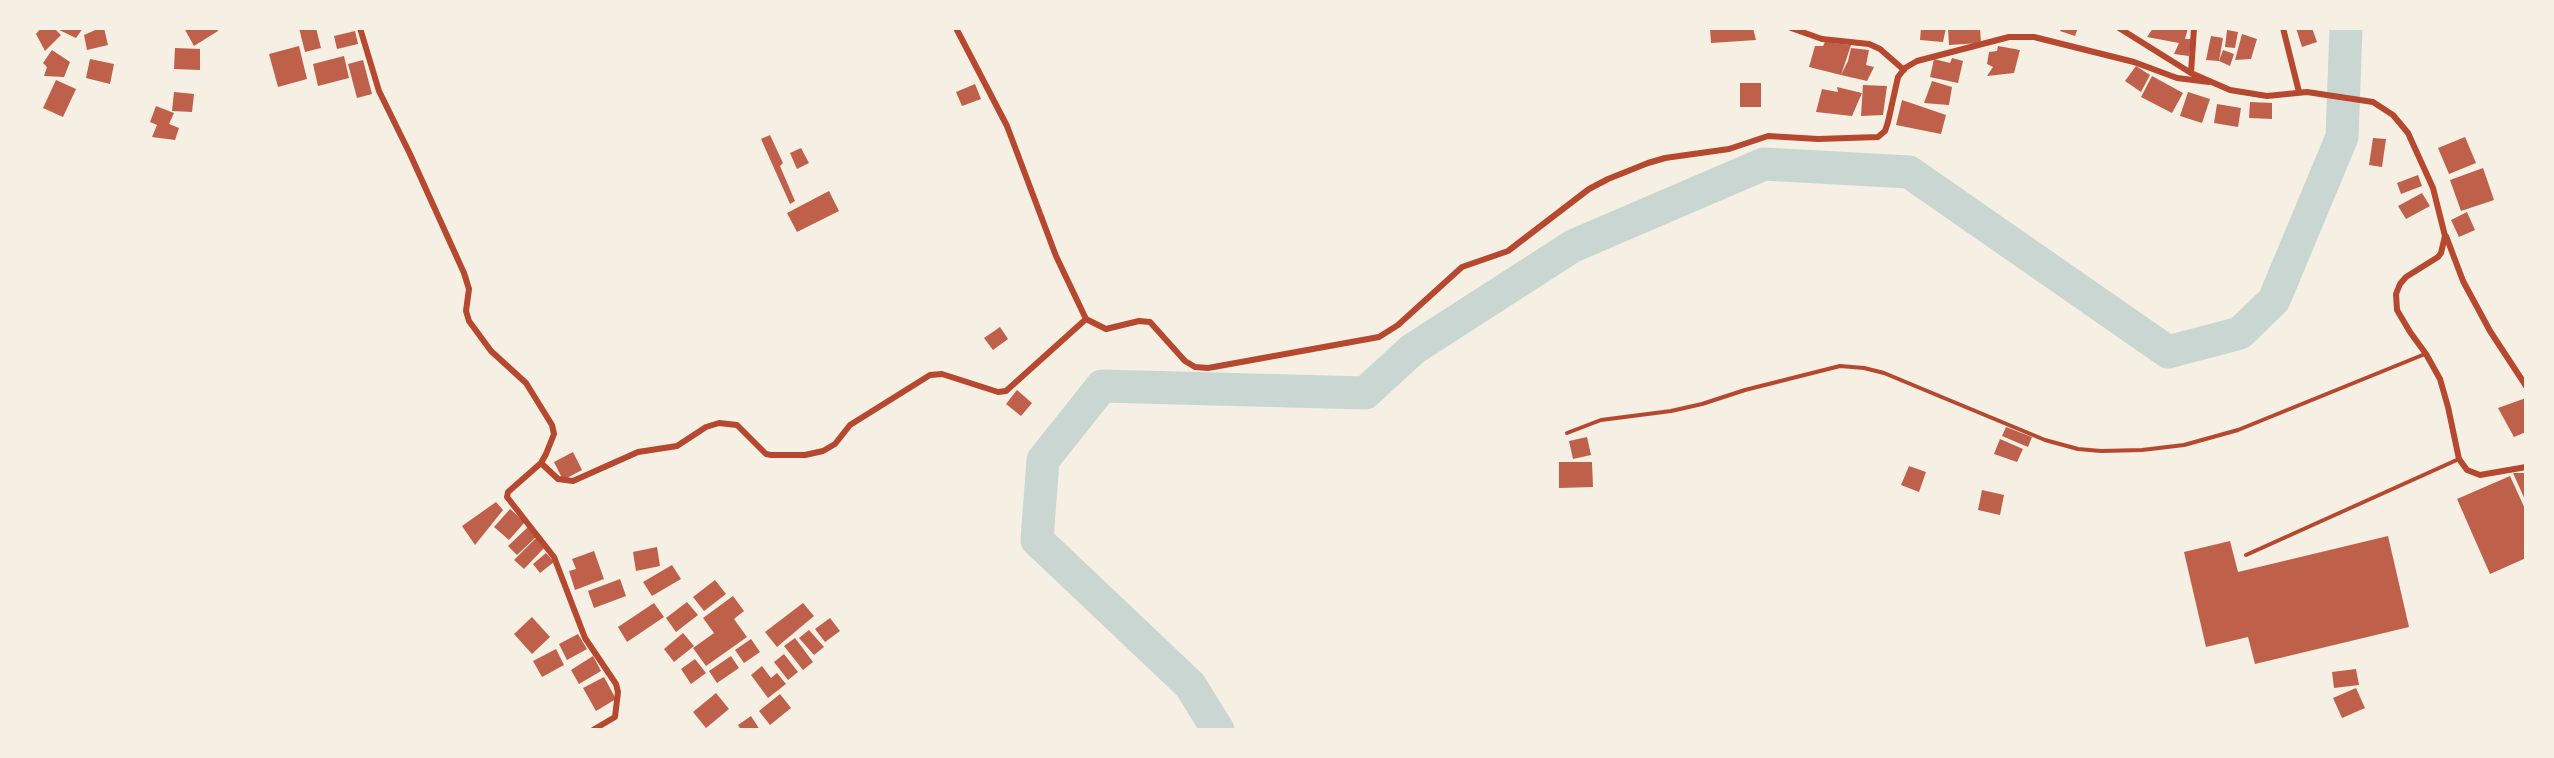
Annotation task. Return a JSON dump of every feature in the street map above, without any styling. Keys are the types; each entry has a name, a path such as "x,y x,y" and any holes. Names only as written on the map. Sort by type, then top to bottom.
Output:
{"street":[{"path":"360,28 379,91 464,273 469,290 466,311 472,326 491,351 521,378 552,425 554,434 551,445 541,463 508,492 507,497 554,556 589,647 616,684 618,698 615,717 593,729"},
{"path":"956,28 1006,126 1056,256 1086,319 1106,329 1139,321 1150,322 1185,362 1199,368 1371,340 1398,325 1462,267 1508,252 1588,189 1608,179 1665,158 1729,149 1768,136 1818,139 1880,135 1888,122 1895,85 1904,70 1917,62 2019,36 2060,42 2134,62 2177,78 2209,82"},
{"path":"1791,28 1822,39 1869,44 1880,49 1904,70"},
{"path":"2119,28 2191,73 2230,90 2267,96 2303,92 2373,102 2392,115 2408,133 2433,188 2445,236 2463,281 2490,331 2526,386"},
{"path":"2191,73 2195,41 2194,28"},
{"path":"2283,28 2303,92"},
{"path":"2445,236 2441,253 2406,277 2396,294 2400,316 2426,354 2445,394 2459,459 2471,473 2480,475 2526,467"},
{"path":"541,463 558,479 573,481 638,452 677,446 706,427 719,423 737,425 762,450 771,455 805,455 823,451 835,444 850,424 930,375 942,374 998,392 1006,391 1086,319"}],"lane":[{"path":"1567,432 1601,420 1671,411 1702,404 1756,387 1840,366 1884,373 2046,440 2078,449 2142,450 2184,445 2238,430 2426,354"},
{"path":"2246,555 2459,459"}],"building":[{"path":"41,28 54,28 61,35 45,51 36,34"},
{"path":"55,28 83,28 76,38"},
{"path":"104,28 108,45 87,50 84,35"},
{"path":"184,28 217,28 218,31 194,46"},
{"path":"299,28 316,28 321,48 305,52"},
{"path":"1710,28 1753,28 1756,40 1711,43"},
{"path":"1921,28 1946,28 1943,42 1920,40"},
{"path":"1948,28 1980,28 1981,43 1949,45"},
{"path":"2061,28 2078,28 2075,36 2060,31"},
{"path":"2153,28 2188,28 2185,39 2192,39 2189,56 2174,54 2179,43 2147,37"},
{"path":"2296,28 2312,28 2317,42 2302,47"},
{"path":"2227,30 2238,32 2235,48 2225,47"},
{"path":"355,31 358,44 337,49 334,36"},
{"path":"2242,34 2257,39 2251,59 2235,60"},
{"path":"2211,36 2223,38 2219,61 2206,60"},
{"path":"1825,42 1851,45 1841,75 1809,67 1815,46 1823,46"},
{"path":"299,46 307,79 278,87 269,54"},
{"path":"1998,46 2020,50 2014,73 1987,76 1993,67 1987,64 1989,52 1997,51"},
{"path":"175,48 200,49 200,70 174,69"},
{"path":"1851,48 1869,50 1866,65 1874,67 1867,81 1841,75"},
{"path":"52,50 70,62 64,77 44,76 47,67 43,63"},
{"path":"2223,50 2234,54 2230,66 2219,61"},
{"path":"344,56 349,78 318,86 313,64"},
{"path":"1952,58 1963,61 1958,83 1930,77 1934,59 1950,63"},
{"path":"90,59 114,64 110,84 86,78"},
{"path":"363,60 372,94 357,98 348,64"},
{"path":"2136,66 2150,75 2141,92 2125,81"},
{"path":"2152,76 2183,93 2172,113 2141,97"},
{"path":"56,80 76,89 63,117 43,108"},
{"path":"1932,81 1952,87 1949,105 1924,103"},
{"path":"1740,83 1761,83 1761,107 1740,107"},
{"path":"975,84 981,99 962,106 956,92"},
{"path":"1863,85 1887,86 1883,115 1861,116"},
{"path":"1837,87 1862,93 1852,116 1816,112 1822,89 1838,92"},
{"path":"174,92 194,94 192,112 172,111"},
{"path":"2188,92 2210,99 2202,123 2180,116"},
{"path":"1902,100 1946,115 1941,134 1896,125"},
{"path":"2250,102 2272,103 2272,119 2249,118"},
{"path":"2217,104 2241,108 2238,127 2214,123"},
{"path":"156,106 174,113 169,124 179,128 175,140 152,137 157,125 150,122"},
{"path":"770,135 783,163 780,166 795,201 790,204 761,139"},
{"path":"2465,137 2476,163 2449,174 2438,148"},
{"path":"2373,138 2386,139 2382,167 2369,165"},
{"path":"801,148 809,163 797,169 790,153"},
{"path":"2483,168 2494,200 2461,211 2450,180"},
{"path":"2418,175 2422,186 2401,194 2397,183"},
{"path":"829,191 839,211 797,232 787,213"},
{"path":"2422,193 2430,206 2406,219 2398,206"},
{"path":"2467,212 2475,230 2459,237 2451,220"},
{"path":"1000,327 1008,339 993,350 984,338"},
{"path":"1017,390 1032,403 1021,416 1006,404"},
{"path":"2526,398 2526,432 2514,437 2498,408"},
{"path":"2006,427 2032,437 2028,447 2002,436"},
{"path":"1587,437 1591,455 1573,459 1569,441"},
{"path":"2000,439 2023,449 2017,462 1994,454"},
{"path":"573,452 582,470 563,480 554,462"},
{"path":"1559,462 1592,462 1593,487 1559,488"},
{"path":"1909,466 1926,472 1919,492 1901,485"},
{"path":"2513,473 2526,473 2526,502"},
{"path":"2510,476 2526,511 2526,558 2490,574 2457,499"},
{"path":"1982,490 2004,495 2000,515 1978,510"},
{"path":"496,502 503,510 475,545 462,526"},
{"path":"510,509 525,522 509,540 494,527"},
{"path":"528,527 537,536 517,555 508,546"},
{"path":"2388,536 2409,627 2255,664 2248,637 2206,647 2184,552 2230,541 2238,572"},
{"path":"536,538 545,547 524,569 514,560"},
{"path":"657,547 660,566 636,571 633,552"},
{"path":"594,551 604,579 575,590 569,571 576,569 572,559"},
{"path":"546,553 554,562 540,573 533,564"},
{"path":"672,565 681,579 652,596 643,582"},
{"path":"620,579 626,596 594,608 588,591"},
{"path":"715,580 726,594 704,611 693,597"},
{"path":"733,596 744,611 734,619 747,637 706,666 693,648 714,633 703,618"},
{"path":"687,602 698,615 676,632 666,618"},
{"path":"654,603 664,617 627,642 618,627"},
{"path":"803,603 814,616 777,647 765,632"},
{"path":"532,617 550,637 532,654 514,634"},
{"path":"830,618 840,631 825,642 815,629"},
{"path":"809,630 824,647 814,655 799,638"},
{"path":"683,633 694,646 674,662 664,649"},
{"path":"578,634 587,649 567,660 559,644"},
{"path":"795,638 813,662 803,670 784,646"},
{"path":"751,639 760,652 744,663 735,650"},
{"path":"556,649 564,665 542,677 533,661"},
{"path":"784,654 798,672 788,680 774,662"},
{"path":"593,656 601,671 579,684 571,670"},
{"path":"731,656 739,668 717,683 709,671"},
{"path":"695,659 706,673 691,684 681,669"},
{"path":"762,666 771,678 777,673 786,684 768,698 751,675"},
{"path":"2356,669 2359,685 2334,688 2332,672"},
{"path":"604,677 616,699 596,711 583,688"},
{"path":"2356,688 2365,708 2342,718 2333,698"},
{"path":"716,693 729,709 706,728 693,712"},
{"path":"780,694 791,708 770,725 759,711"},
{"path":"751,716 760,730 741,730 738,725"}],"waterway":[{"path":"1218,730 1190,685 1037,540 1043,460 1102,386 1365,393 1413,349 1573,246 1764,164 1909,172 2168,352 2240,333 2274,300 2342,137 2346,28"}]}
